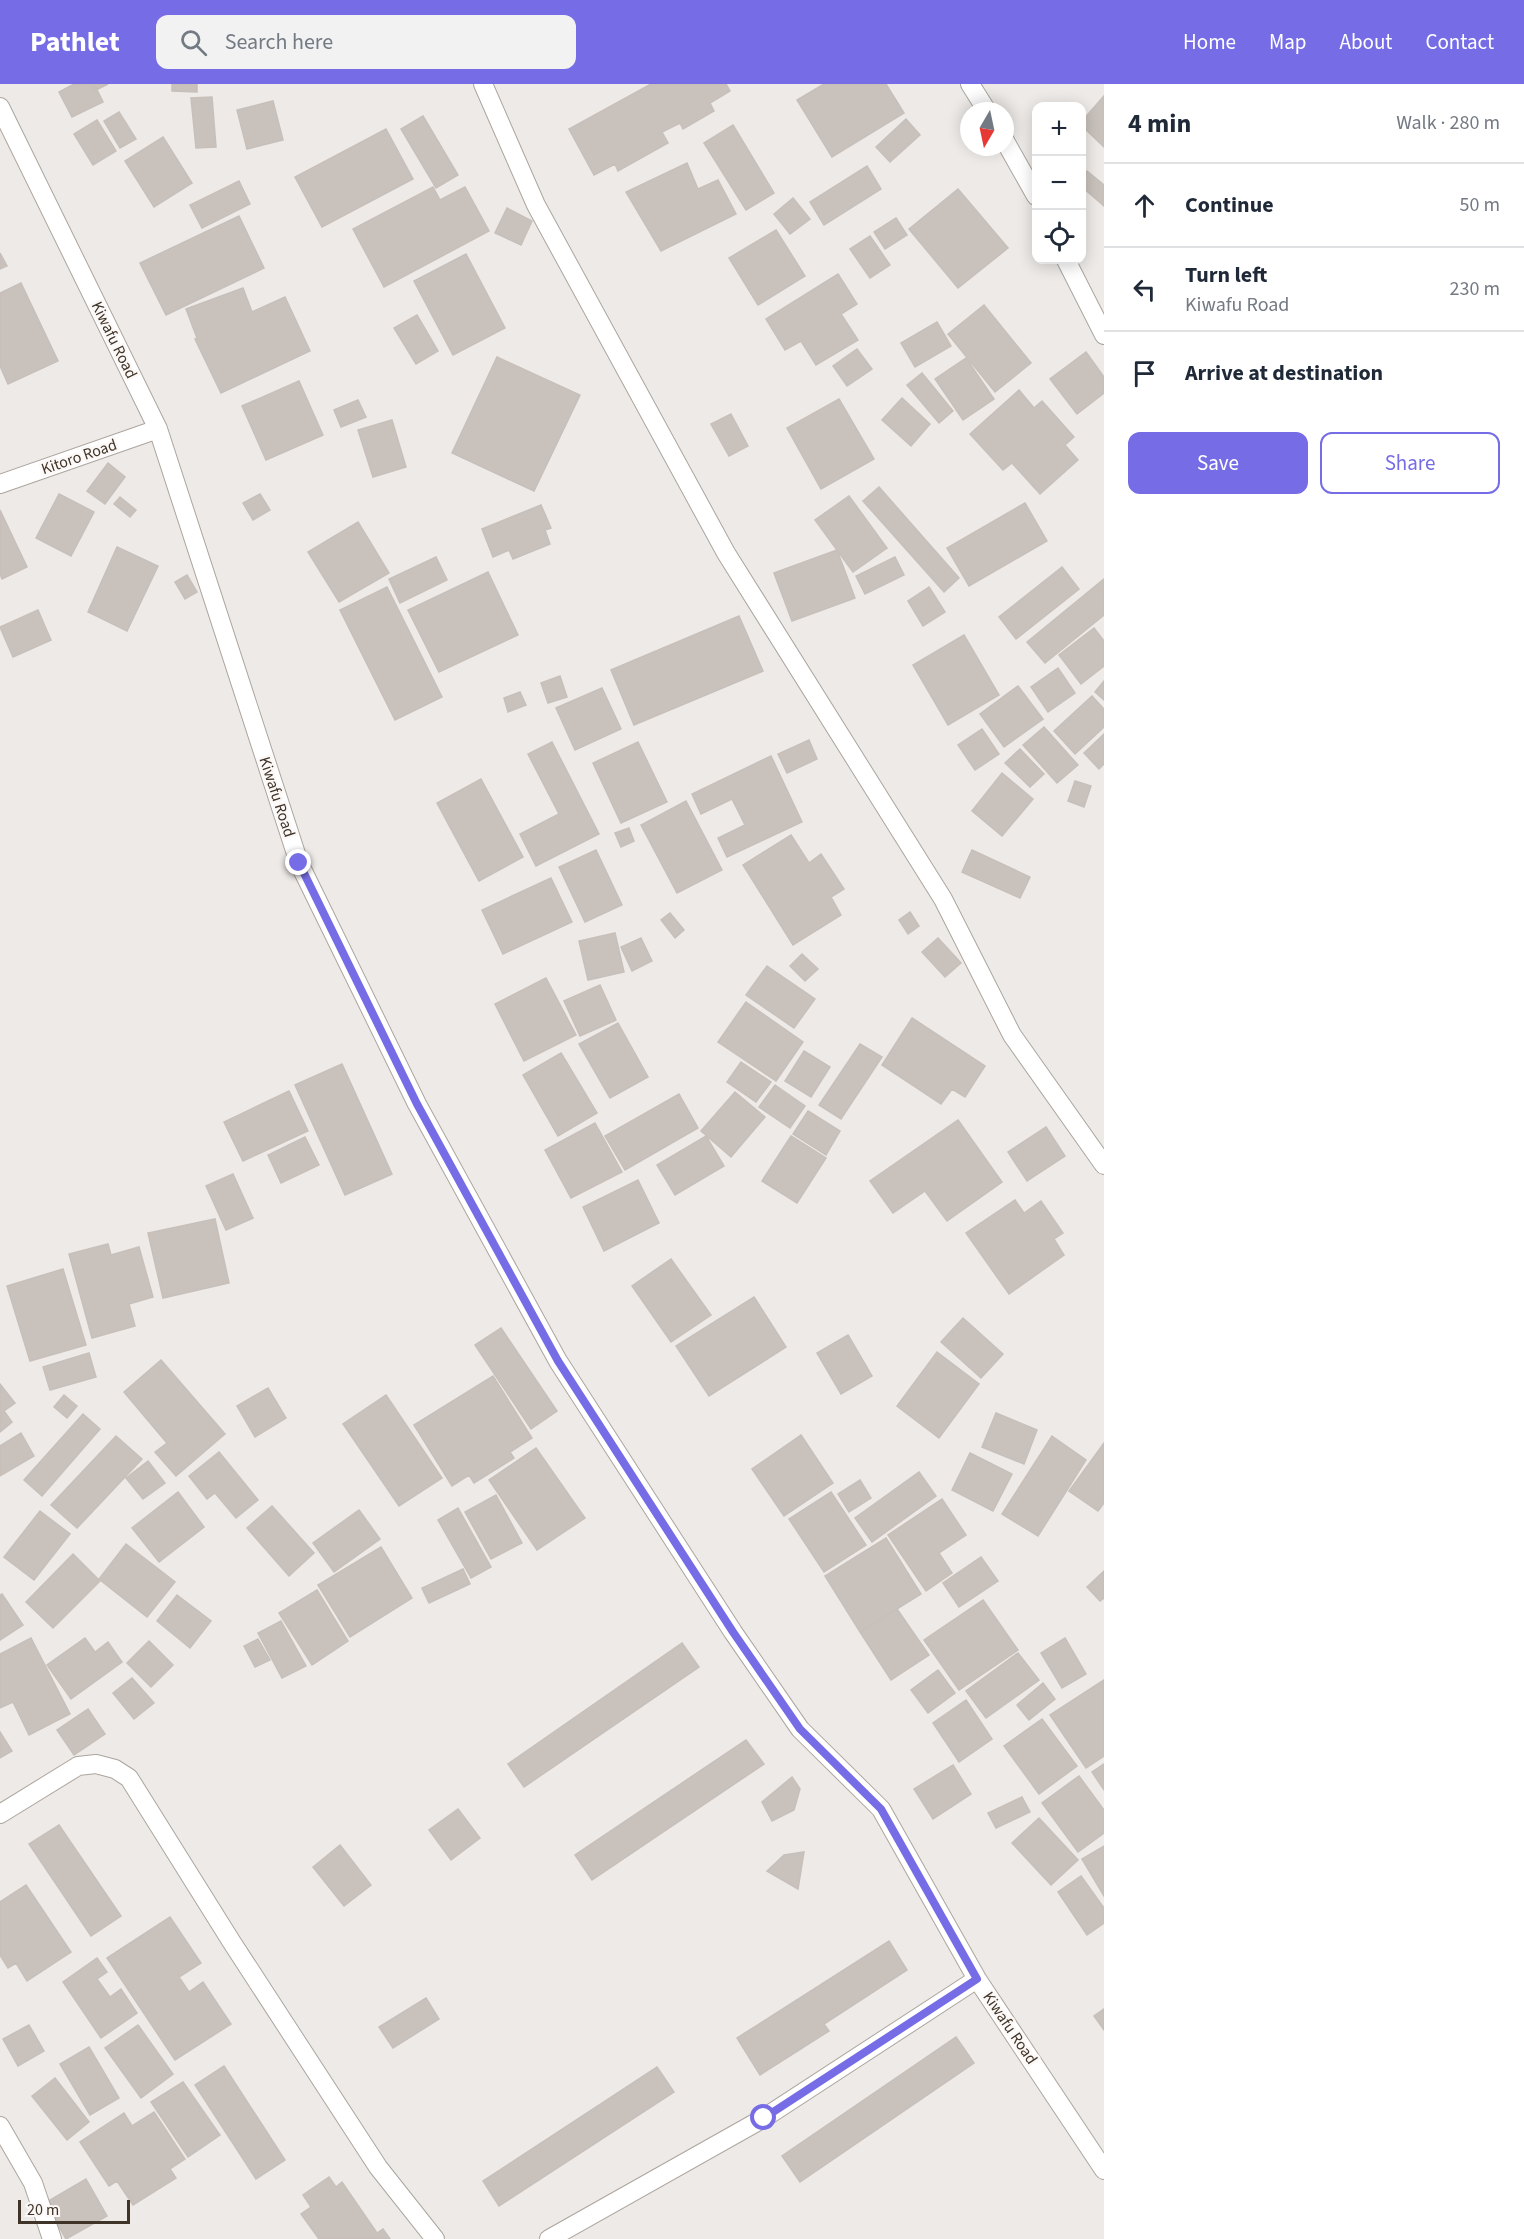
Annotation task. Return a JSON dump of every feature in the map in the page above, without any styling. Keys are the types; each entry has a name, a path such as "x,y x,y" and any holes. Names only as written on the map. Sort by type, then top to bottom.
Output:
{"street":[{"path":"483,84 536,206 726,554 943,899 1012,1035 1104,1165"},
{"path":"970,84 981,102"},
{"name":"Kiwafu Road","path":"0,107 158,429 299,863 417,1104 558,1361 726,1622 800,1729 881,1809 977,1979 1104,2170"},
{"path":"1013,156 1032,189"},
{"path":"1068,264 1104,335"},
{"name":"Kitoro Road","path":"0,484 158,429"},
{"path":"0,1814 78,1766 96,1764 115,1769 129,1778 231,1941 378,2167 435,2239"},
{"path":"549,2239 764,2118 977,1979"},
{"path":"0,2126 33,2183 52,2239"}],"building":[{"path":"74,84 94,84 103,102 72,117 59,92"},
{"path":"91,84 108,84 94,91"},
{"path":"172,84 197,84 197,92 172,91"},
{"path":"651,84 726,84 730,91 710,103 714,111 683,129 680,123 662,132 668,143 618,171 615,164 594,175 569,129"},
{"path":"824,84 886,84 904,113 832,157 797,100"},
{"path":"1104,96 1104,147 1086,130 1086,116"},
{"path":"212,97 216,147 196,148 191,98"},
{"path":"273,101 283,140 247,149 237,110"},
{"path":"119,112 136,139 120,148 104,121"},
{"path":"423,116 458,175 436,188 401,129"},
{"path":"906,119 920,135 890,162 876,147"},
{"path":"97,120 116,151 93,165 74,134"},
{"path":"733,125 774,193 746,210 704,143"},
{"path":"386,129 413,179 322,227 295,177"},
{"path":"163,137 192,183 154,207 125,161"},
{"path":"687,163 698,189 718,180 736,214 661,251 626,192"},
{"path":"867,166 881,189 824,225 810,202"},
{"path":"1086,172 1104,185 1104,206 1086,190"},
{"path":"239,181 250,204 202,228 190,205"},
{"path":"433,187 440,200 465,187 489,231 384,287 353,229"},
{"path":"958,189 1008,248 958,288 909,229"},
{"path":"793,198 810,219 790,234 774,214"},
{"path":"507,208 532,221 521,245 495,233"},
{"path":"239,216 264,268 166,315 140,263"},
{"path":"896,218 907,235 885,249 874,232"},
{"path":"776,230 805,276 758,305 729,258"},
{"path":"870,236 890,265 870,278 850,249"},
{"path":"0,253 7,266 0,269"},
{"path":"466,254 505,328 453,355 414,281"},
{"path":"838,274 857,304 841,314 858,340 816,365 801,341 785,350 766,319"},
{"path":"21,283 58,361 8,384 0,366 0,293"},
{"path":"243,288 252,312 285,297 310,351 221,393 195,339 197,338 186,309"},
{"path":"984,305 1031,363 995,392 948,334"},
{"path":"417,315 438,351 416,364 394,328"},
{"path":"937,322 951,346 915,367 901,343"},
{"path":"857,349 872,369 847,386 833,366"},
{"path":"1086,352 1104,377 1104,393 1077,414 1050,379"},
{"path":"497,357 580,395 534,491 452,453"},
{"path":"966,358 994,399 963,420 935,379"},
{"path":"922,373 953,411 939,423 907,385"},
{"path":"299,381 323,435 266,460 242,406"},
{"path":"1019,390 1034,408 1042,401 1074,437 1065,445 1078,460 1040,494 1012,463 1003,470 970,434"},
{"path":"902,398 930,424 911,446 882,420"},
{"path":"839,399 874,459 821,489 787,428"},
{"path":"358,400 366,417 341,427 334,410"},
{"path":"731,414 748,446 729,456 711,424"},
{"path":"392,420 406,467 373,477 358,430"},
{"path":"108,463 125,477 105,504 87,491"},
{"path":"879,487 959,578 944,592 863,501"},
{"path":"59,494 94,512 71,556 36,538"},
{"path":"260,494 270,510 253,520 243,503"},
{"path":"849,496 887,548 853,572 815,520"},
{"path":"120,497 136,510 130,517 114,504"},
{"path":"1025,503 1047,541 969,586 947,548"},
{"path":"541,505 551,528 545,530 550,544 513,559 509,550 493,557 482,529"},
{"path":"0,510 27,567 2,579 0,574"},
{"path":"358,522 389,573 339,602 308,552"},
{"path":"117,547 158,566 127,631 88,612"},
{"path":"837,550 855,598 792,621 774,573"},
{"path":"436,557 447,580 400,603 389,579"},
{"path":"895,557 904,575 865,594 856,576"},
{"path":"1062,567 1079,589 1016,639 999,617"},
{"path":"488,572 518,635 439,672 408,610"},
{"path":"187,575 197,592 185,599 175,582"},
{"path":"1104,579 1104,615 1045,663 1027,642"},
{"path":"387,587 442,697 395,720 340,610"},
{"path":"929,587 945,612 923,626 908,601"},
{"path":"38,610 51,640 13,657 0,627"},
{"path":"739,616 763,671 634,725 611,670"},
{"path":"1094,628 1104,641 1104,666 1081,684 1059,655"},
{"path":"964,635 999,695 948,725 913,665"},
{"path":"1058,668 1075,693 1048,712 1031,687"},
{"path":"560,676 567,697 548,703 541,683"},
{"path":"1104,681 1104,700 1095,692"},
{"path":"1018,686 1043,719 1004,747 980,714"},
{"path":"602,688 621,729 575,750 556,708"},
{"path":"520,692 526,705 508,712 504,698"},
{"path":"1092,696 1104,709 1104,727 1075,754 1054,731"},
{"path":"1044,727 1078,765 1057,783 1023,745"},
{"path":"982,729 999,754 975,770 958,745"},
{"path":"1104,734 1104,764 1099,769 1084,753"},
{"path":"809,740 817,759 787,773 778,754"},
{"path":"552,742 599,834 536,866 520,834 559,814 528,754"},
{"path":"638,742 667,802 621,823 593,763"},
{"path":"1020,749 1044,774 1030,787 1005,763"},
{"path":"771,756 802,822 727,857 718,838 745,825 732,799 701,814 692,794"},
{"path":"1002,773 1033,799 1002,836 972,811"},
{"path":"481,779 523,857 479,881 437,803"},
{"path":"1075,781 1091,786 1084,807 1068,801"},
{"path":"686,801 722,870 677,893 641,825"},
{"path":"629,828 634,841 621,847 615,833"},
{"path":"791,835 809,863 821,854 844,889 831,897 841,915 793,945 743,865"},
{"path":"596,850 622,905 585,922 559,867"},
{"path":"972,850 1030,877 1020,898 962,872"},
{"path":"551,878 572,922 503,954 482,910"},
{"path":"910,912 919,926 908,934 899,920"},
{"path":"670,913 684,930 675,938 661,920"},
{"path":"615,933 624,972 588,980 579,941"},
{"path":"641,938 652,961 632,971 621,947"},
{"path":"938,938 961,963 945,977 922,952"},
{"path":"802,954 818,969 805,981 790,966"},
{"path":"767,966 815,999 794,1028 746,995"},
{"path":"546,978 576,1035 524,1061 495,1004"},
{"path":"600,985 616,1020 580,1036 564,1001"},
{"path":"746,1002 803,1042 776,1081 718,1042"},
{"path":"912,1018 985,1066 965,1097 952,1089 941,1104 882,1065"},
{"path":"618,1023 648,1077 610,1098 579,1044"},
{"path":"860,1044 882,1057 841,1119 819,1105"},
{"path":"804,1051 830,1067 811,1097 785,1081"},
{"path":"561,1053 597,1113 558,1136 523,1075"},
{"path":"741,1062 771,1082 756,1102 727,1082"},
{"path":"342,1064 392,1174 345,1195 295,1085"},
{"path":"775,1085 805,1106 790,1128 759,1107"},
{"path":"289,1091 308,1131 243,1161 224,1122"},
{"path":"735,1092 765,1117 731,1157 701,1131"},
{"path":"679,1094 698,1128 625,1170 605,1136"},
{"path":"808,1111 840,1131 826,1155 793,1134"},
{"path":"958,1120 1002,1182 947,1221 925,1191 893,1213 870,1181"},
{"path":"595,1123 622,1172 571,1198 545,1150"},
{"path":"1046,1127 1065,1156 1027,1181 1008,1152"},
{"path":"706,1136 724,1166 675,1195 657,1165"},
{"path":"791,1136 826,1158 797,1203 762,1181"},
{"path":"305,1137 319,1165 281,1183 268,1155"},
{"path":"233,1174 253,1218 226,1230 206,1186"},
{"path":"638,1180 659,1223 604,1251 583,1207"},
{"path":"1015,1200 1024,1213 1041,1201 1063,1233 1054,1239 1064,1255 1009,1294 966,1233"},
{"path":"215,1219 229,1283 163,1298 148,1233"},
{"path":"108,1244 111,1255 139,1247 153,1297 129,1304 135,1326 92,1338 69,1254"},
{"path":"671,1259 711,1315 671,1342 632,1286"},
{"path":"63,1269 86,1345 30,1361 7,1286"},
{"path":"754,1297 786,1347 709,1396 676,1346"},
{"path":"963,1318 1003,1354 981,1378 941,1342"},
{"path":"501,1328 557,1411 531,1429 475,1345"},
{"path":"848,1335 872,1376 841,1394 817,1353"},
{"path":"937,1352 979,1384 939,1438 897,1406"},
{"path":"89,1353 96,1377 50,1390 43,1367"},
{"path":"161,1360 225,1434 176,1476 155,1452 167,1443 124,1392"},
{"path":"493,1376 532,1438 510,1452 514,1458 474,1483 469,1475 452,1486 414,1425"},
{"path":"0,1384 15,1403 4,1411 12,1422 0,1432"},
{"path":"268,1388 286,1418 255,1437 237,1406"},
{"path":"64,1395 77,1406 67,1418 54,1407"},
{"path":"386,1395 442,1478 399,1506 343,1424"},
{"path":"996,1413 1037,1430 1024,1464 982,1447"},
{"path":"83,1414 100,1429 42,1496 24,1480"},
{"path":"21,1433 34,1456 0,1476 0,1446"},
{"path":"801,1435 833,1483 784,1516 752,1469"},
{"path":"116,1436 142,1459 77,1528 51,1505"},
{"path":"1052,1436 1086,1460 1038,1536 1002,1514"},
{"path":"1104,1443 1104,1503 1098,1511 1069,1491"},
{"path":"536,1448 585,1518 537,1550 489,1480"},
{"path":"219,1452 258,1500 236,1518 215,1493 207,1499 189,1476"},
{"path":"970,1453 1012,1474 993,1511 952,1490"},
{"path":"148,1461 165,1483 143,1499 126,1478"},
{"path":"919,1472 936,1496 872,1542 855,1518"},
{"path":"860,1480 871,1498 849,1512 838,1494"},
{"path":"178,1492 204,1527 159,1562 132,1528"},
{"path":"831,1492 866,1545 824,1572 789,1519"},
{"path":"496,1495 522,1543 491,1559 465,1512"},
{"path":"942,1499 966,1535 939,1553 952,1573 926,1591 888,1535"},
{"path":"272,1506 314,1553 289,1576 247,1528"},
{"path":"458,1508 491,1567 471,1578 438,1520"},
{"path":"359,1510 380,1539 334,1572 313,1543"},
{"path":"40,1511 70,1534 34,1580 4,1557"},
{"path":"886,1538 921,1594 860,1632 825,1576"},
{"path":"126,1544 175,1582 147,1617 99,1579"},
{"path":"381,1547 412,1598 350,1637 318,1585"},
{"path":"73,1554 100,1581 53,1628 26,1602"},
{"path":"981,1557 998,1581 959,1607 943,1583"},
{"path":"463,1569 470,1584 429,1603 422,1588"},
{"path":"1104,1571 1104,1598 1100,1601 1087,1587"},
{"path":"317,1590 348,1641 312,1665 279,1613"},
{"path":"2,1594 23,1625 0,1640 0,1595"},
{"path":"177,1595 211,1621 190,1648 157,1621"},
{"path":"983,1600 1018,1650 959,1690 924,1640"},
{"path":"897,1609 929,1655 891,1680 860,1632"},
{"path":"281,1621 306,1666 282,1678 258,1633"},
{"path":"31,1638 70,1714 29,1735 13,1702 0,1708 0,1654"},
{"path":"85,1638 95,1652 108,1642 122,1662 71,1699 47,1665"},
{"path":"1065,1638 1086,1674 1062,1688 1041,1653"},
{"path":"258,1639 270,1660 255,1667 244,1646"},
{"path":"149,1641 173,1665 151,1687 127,1663"},
{"path":"682,1643 699,1667 524,1787 508,1764"},
{"path":"1018,1653 1039,1680 986,1718 966,1691"},
{"path":"938,1670 955,1693 928,1713 911,1690"},
{"path":"132,1678 154,1703 134,1719 113,1693"},
{"path":"1104,1680 1104,1756 1086,1768 1050,1715"},
{"path":"1043,1683 1055,1699 1029,1720 1017,1705"},
{"path":"966,1700 992,1739 959,1762 933,1723"},
{"path":"88,1709 105,1734 74,1755 57,1730"},
{"path":"1042,1719 1077,1766 1039,1794 1004,1746"},
{"path":"0,1732 12,1751 0,1758"},
{"path":"746,1740 764,1764 592,1880 575,1855"},
{"path":"1104,1764 1104,1790 1092,1772"},
{"path":"953,1765 971,1794 933,1819 914,1789"},
{"path":"1079,1776 1104,1810 1104,1833 1078,1852 1042,1803"},
{"path":"792,1777 800,1789 794,1810 772,1821 762,1802"},
{"path":"1022,1797 1030,1812 996,1828 988,1813"},
{"path":"458,1809 480,1838 451,1860 429,1830"},
{"path":"1039,1818 1078,1860 1051,1885 1012,1843"},
{"path":"59,1825 121,1916 91,1936 29,1844"},
{"path":"340,1845 371,1885 344,1906 313,1867"},
{"path":"1104,1846 1104,1896 1082,1859"},
{"path":"804,1852 798,1889 767,1871 784,1855"},
{"path":"1081,1876 1104,1908 1104,1923 1087,1935 1058,1892"},
{"path":"26,1885 71,1952 27,1981 16,1963 8,1968 0,1955 0,1902"},
{"path":"170,1917 201,1963 179,1977 189,1992 203,1982 231,2024 175,2060 107,1958"},
{"path":"889,1941 907,1970 824,2024 829,2031 760,2075 737,2038"},
{"path":"97,1958 107,1972 97,1979 110,1997 121,1989 137,2013 101,2038 63,1982"},
{"path":"426,1998 439,2019 393,2048 379,2027"},
{"path":"1104,2009 1104,2030 1094,2016"},
{"path":"29,2025 44,2051 18,2066 3,2039"},
{"path":"138,2025 173,2074 141,2098 105,2048"},
{"path":"956,2037 974,2063 800,2182 782,2156"},
{"path":"89,2047 119,2098 90,2115 60,2064"},
{"path":"224,2066 285,2160 256,2179 195,2085"},
{"path":"657,2067 674,2092 499,2206 483,2181"},
{"path":"55,2078 89,2122 67,2140 32,2096"},
{"path":"183,2082 220,2135 188,2157 151,2102"},
{"path":"154,2112 185,2159 170,2169 176,2178 133,2205 117,2181 109,2186 80,2142 124,2113 132,2126"},
{"path":"329,2177 336,2187 342,2182 377,2233 383,2229 390,2239 319,2239 301,2214 311,2207 303,2195"},
{"path":"86,2179 107,2216 66,2239 45,2203"}],"route":[{"path":"299,863 417,1104 558,1361 733,1632 800,1729 881,1809 977,1979 764,2118"}]}
